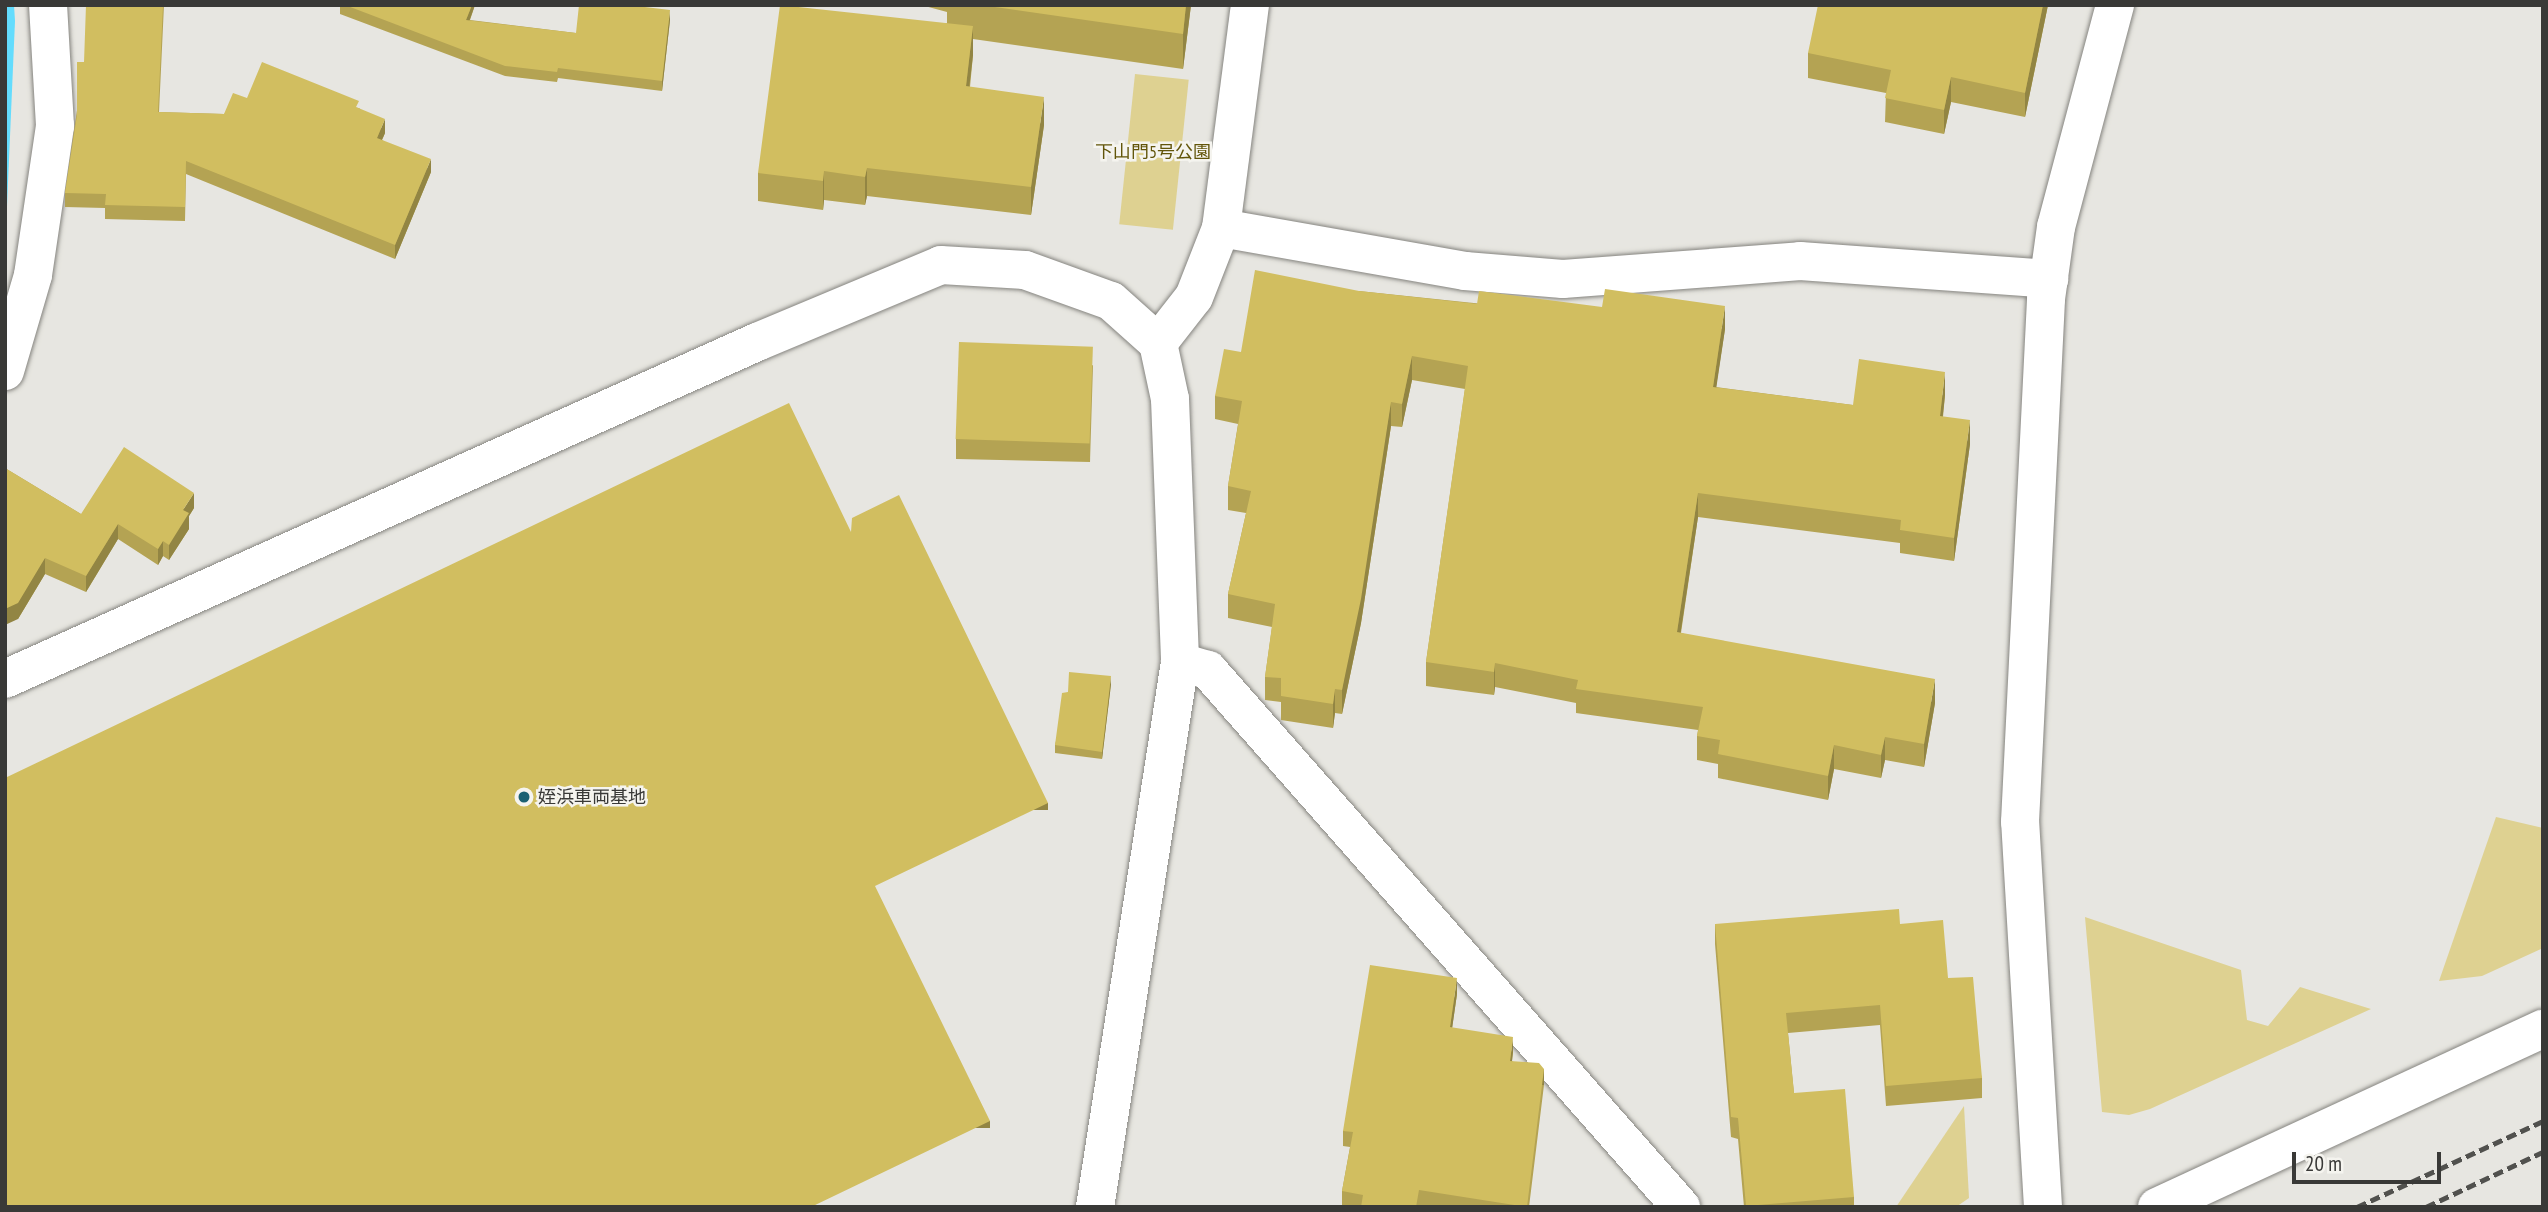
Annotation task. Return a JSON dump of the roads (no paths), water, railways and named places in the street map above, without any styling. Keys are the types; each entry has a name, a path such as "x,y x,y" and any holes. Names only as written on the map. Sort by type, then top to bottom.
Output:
{"street":[{"path":"5,371 33,275 55,126 48,5"},
{"path":"1158,343 1194,296 1221,228 1250,5"},
{"path":"2043,1207 2020,822 2049,279 2056,227 2115,5"},
{"path":"1221,228 1465,271 1563,279 1800,261 2049,279"},
{"path":"5,679 757,342 942,265 1025,270 1111,300 1158,343 1170,399 1180,662 1095,1207"},
{"path":"1180,662 1208,670 1681,1207"},
{"path":"2157,1207 2543,1029"}],"water":[{"path":"5,5 14,5 15,21 5,252"}],"railway":[{"path":"2357,1207 2543,1121"},
{"path":"2426,1207 2543,1152"}],"place":[{"name":"姪浜車両基地","path":"524,797"}],"park label":[{"name":"下山門5号公園","path":"1153,152"}]}
